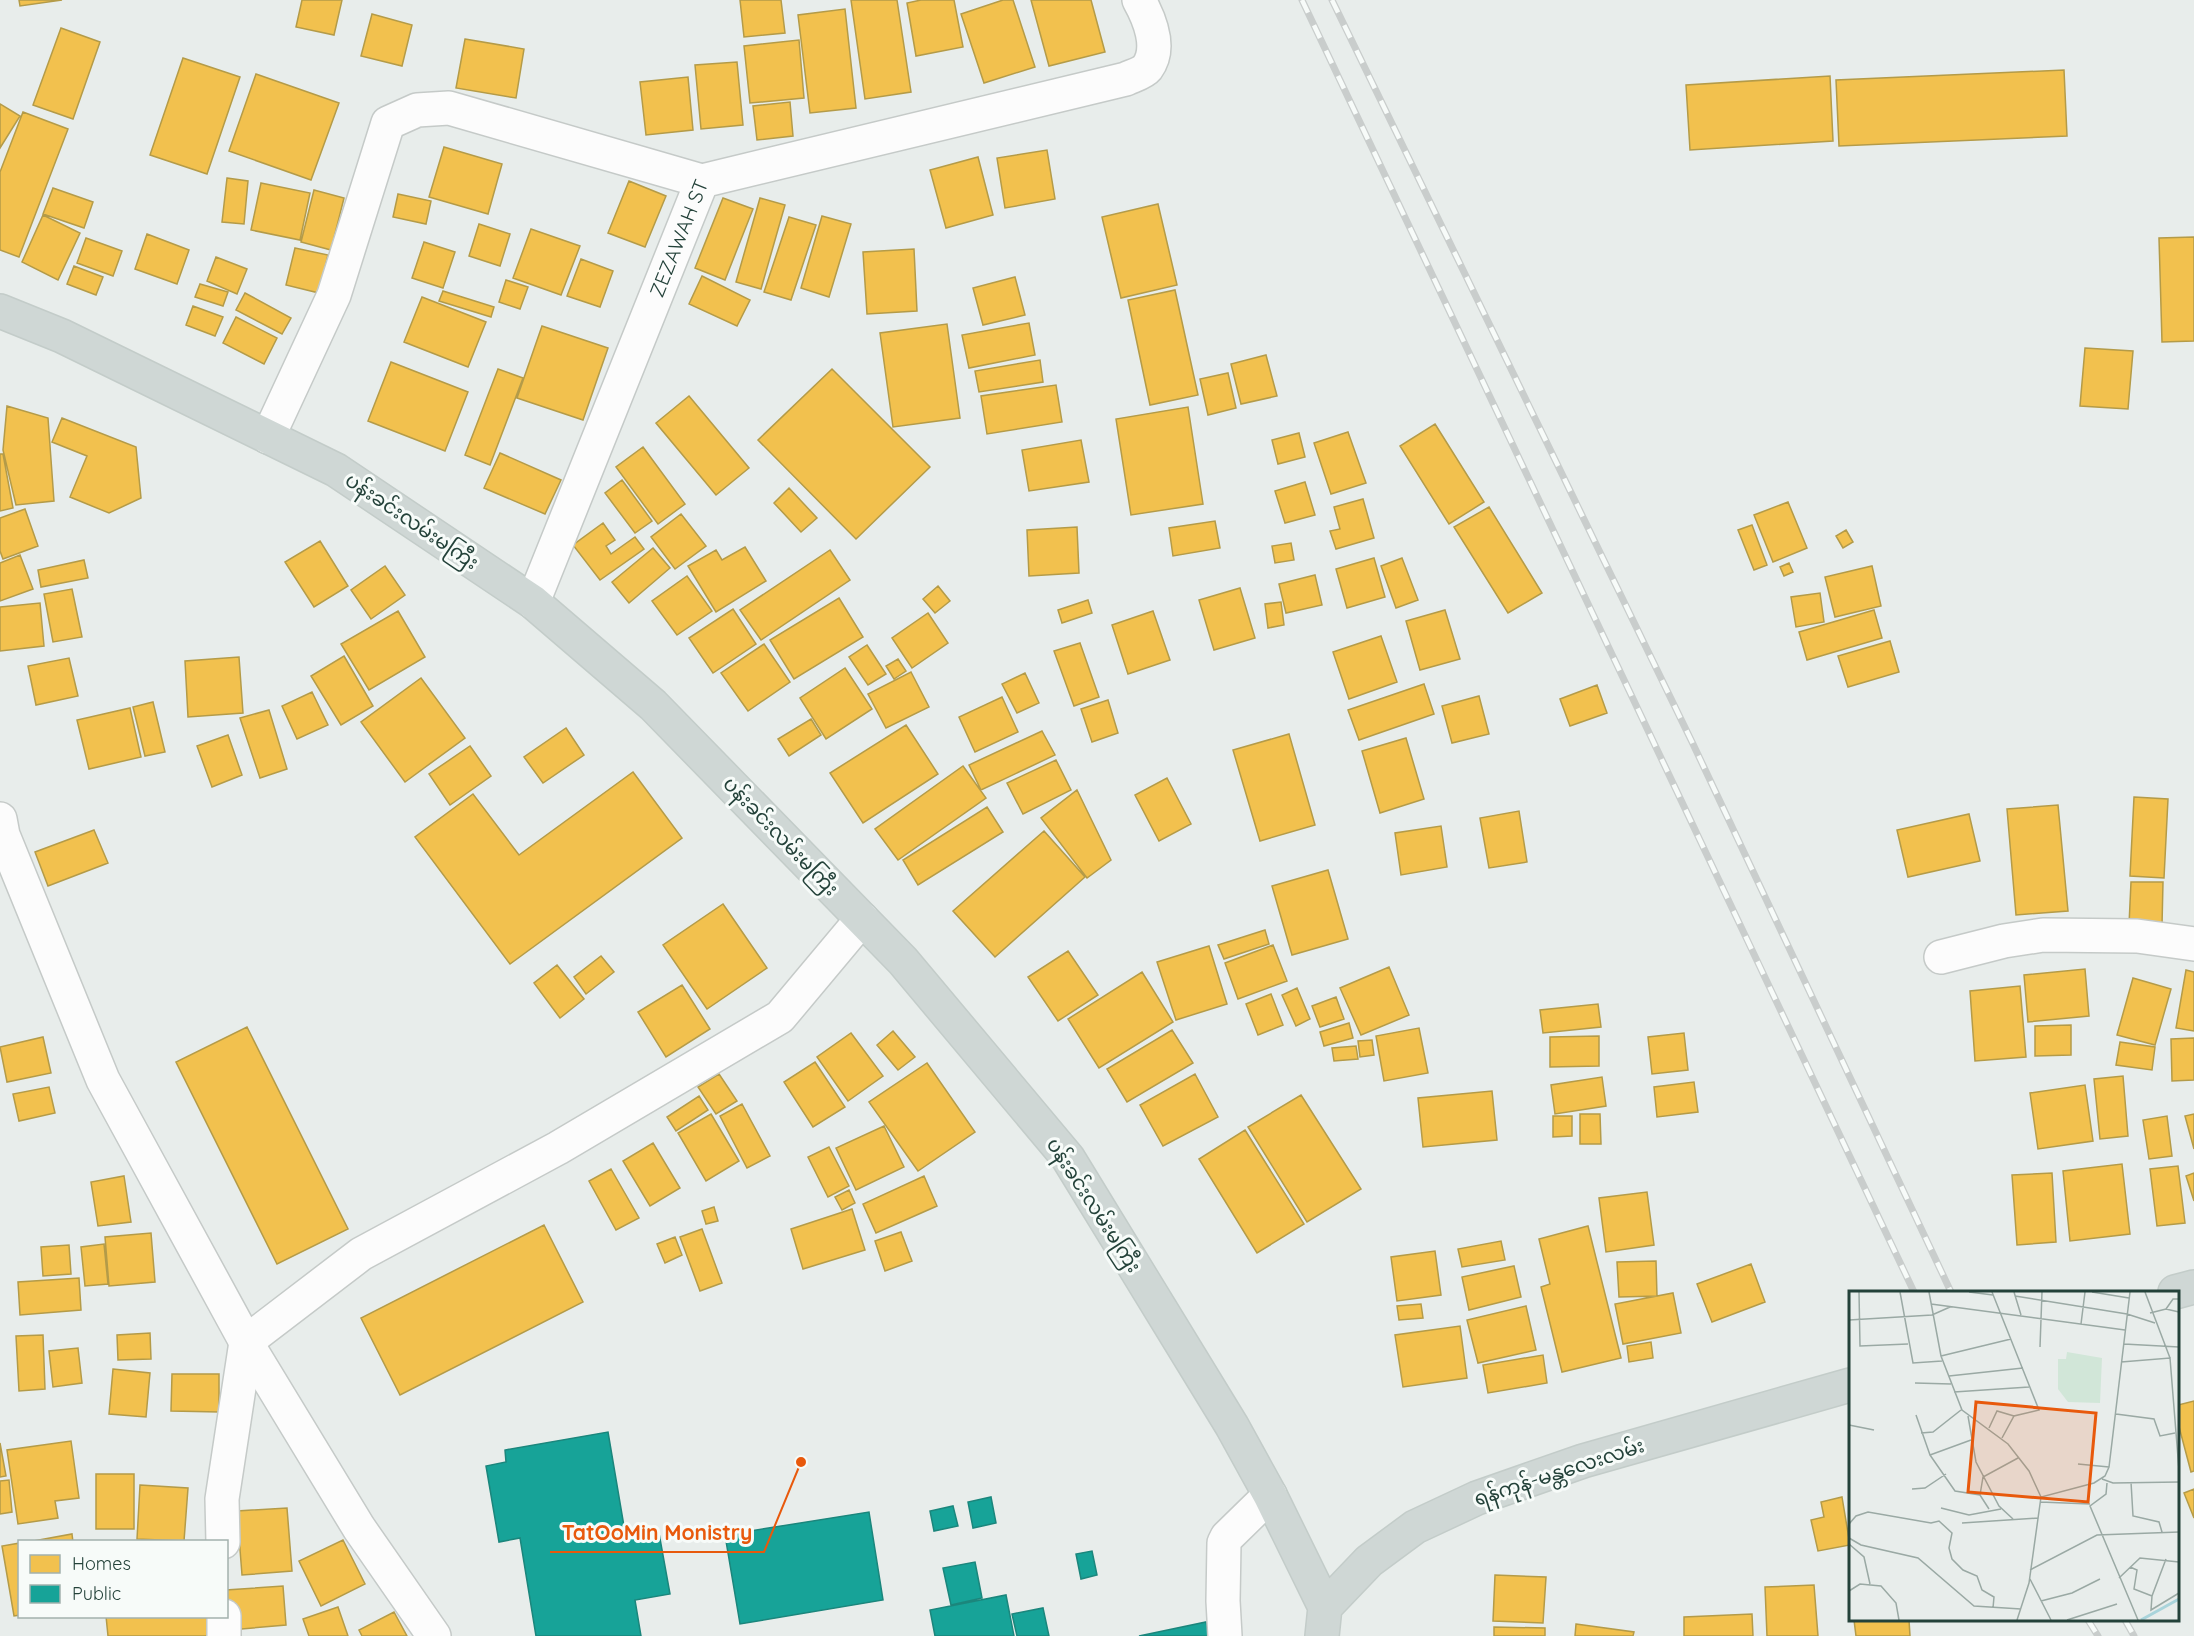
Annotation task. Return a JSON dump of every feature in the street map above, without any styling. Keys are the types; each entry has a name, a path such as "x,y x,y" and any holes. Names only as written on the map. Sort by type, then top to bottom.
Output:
{"main road":[{"name":"ပန်းခင်းလမ်းမကြီး","path":"0,311 62,336 336,470 533,602 653,705 903,960 1068,1158 1232,1426 1270,1495 1323,1622"},
{"path":"2179,1292 2194,1287"},
{"name":"ရန်ကုန်-မန္တလေးလမ်း","path":"1323,1622 1368,1561 1415,1527 1477,1498 1583,1461 1849,1386"}],"street":[{"name":"ZEZAWAH ST","path":"533,602 702,181 1126,79 1146,69 1153,55 1153,39 1148,16 1140,0"},
{"path":"268,436 334,295 388,123 417,110 449,108 702,181"},
{"path":"0,819 3,835 103,1080 246,1342 359,1528 434,1636"},
{"path":"223,1540 222,1499 246,1342 361,1254 558,1148 780,1017 862,919"},
{"path":"1941,957 2004,941 2043,935 2137,936 2194,944"},
{"path":"1225,1636 1224,1543 1227,1537 1270,1495"},
{"path":"224,1618 224,1636"}],"building: Homes":[{"path":"19,0 62,0 20,6"},
{"path":"302,0 342,0 334,35 296,27"},
{"path":"740,0 781,0 785,33 744,37"},
{"path":"851,0 897,0 911,92 865,99"},
{"path":"921,0 954,0 963,47 916,56 907,3"},
{"path":"1003,0 1013,0 1035,67 984,83 961,14"},
{"path":"1031,0 1091,0 1105,52 1049,66"},
{"path":"845,9 856,108 810,113 798,15"},
{"path":"372,14 412,25 402,66 361,56"},
{"path":"61,28 100,42 73,119 33,105"},
{"path":"465,39 524,49 516,98 456,88"},
{"path":"799,40 804,98 750,103 744,46"},
{"path":"183,58 240,77 207,174 150,155"},
{"path":"737,62 743,125 701,129 695,65"},
{"path":"2064,70 2067,136 1839,146 1836,80"},
{"path":"256,74 339,103 311,180 229,151"},
{"path":"1830,76 1833,141 1690,150 1686,85"},
{"path":"688,77 693,130 646,135 640,82"},
{"path":"790,102 793,136 757,140 753,106"},
{"path":"0,104 20,116 0,148"},
{"path":"23,112 68,129 19,257 0,250 0,172"},
{"path":"444,147 502,164 488,214 429,197"},
{"path":"1047,150 1055,199 1005,208 997,158"},
{"path":"978,157 993,215 946,228 930,170"},
{"path":"227,178 248,181 244,224 222,222"},
{"path":"629,181 666,196 645,247 608,233"},
{"path":"261,183 310,193 300,240 251,230"},
{"path":"53,188 93,202 84,228 43,214"},
{"path":"314,190 344,198 331,250 301,242"},
{"path":"398,194 431,201 426,224 393,217"},
{"path":"723,198 753,209 725,280 695,268"},
{"path":"760,198 785,205 761,289 736,282"},
{"path":"1158,204 1177,285 1121,298 1102,217"},
{"path":"43,215 80,233 58,280 22,262"},
{"path":"822,216 851,224 829,297 801,288"},
{"path":"789,217 816,225 791,300 764,292"},
{"path":"479,224 510,234 500,266 469,256"},
{"path":"531,229 580,246 561,295 513,278"},
{"path":"147,234 189,250 177,284 135,269"},
{"path":"2194,237 2194,341 2162,342 2159,238"},
{"path":"86,238 122,251 113,276 77,263"},
{"path":"424,242 455,252 443,288 412,278"},
{"path":"295,248 328,255 319,293 286,285"},
{"path":"914,249 917,311 867,314 863,252"},
{"path":"216,257 247,269 237,294 207,281"},
{"path":"581,259 613,271 600,307 567,296"},
{"path":"74,266 103,277 96,295 67,284"},
{"path":"702,276 750,300 737,326 689,304"},
{"path":"1015,277 1025,315 983,325 973,288"},
{"path":"506,280 528,287 520,309 499,302"},
{"path":"200,284 228,292 223,306 195,297"},
{"path":"1175,290 1198,395 1150,405 1128,300"},
{"path":"443,291 494,307 491,317 439,301"},
{"path":"245,293 291,318 282,334 236,310"},
{"path":"422,297 486,322 468,367 404,342"},
{"path":"193,306 223,317 215,336 186,325"},
{"path":"236,317 277,338 264,364 223,343"},
{"path":"1029,323 1035,355 969,368 962,335"},
{"path":"947,324 960,418 893,427 880,333"},
{"path":"542,326 608,348 583,420 517,398"},
{"path":"2085,348 2133,351 2128,409 2080,406"},
{"path":"1266,355 1277,396 1241,404 1231,364"},
{"path":"1040,360 1043,382 979,392 975,371"},
{"path":"391,362 468,392 445,451 368,421"},
{"path":"498,369 523,378 490,465 465,455"},
{"path":"832,369 930,467 856,539 758,440"},
{"path":"1228,373 1236,408 1208,415 1200,379"},
{"path":"1056,385 1062,422 987,434 981,396"},
{"path":"689,396 749,468 716,495 656,423"},
{"path":"7,406 48,418 54,501 16,505 3,450"},
{"path":"1188,407 1203,504 1131,515 1116,419"},
{"path":"62,418 136,447 141,498 109,513 70,497 87,456 52,442"},
{"path":"1435,424 1484,502 1449,524 1400,446"},
{"path":"1348,432 1366,483 1331,494 1314,443"},
{"path":"1299,433 1305,457 1278,464 1272,440"},
{"path":"1081,440 1089,482 1029,491 1022,450"},
{"path":"643,447 685,504 658,524 616,467"},
{"path":"500,453 561,480 545,514 484,488"},
{"path":"0,454 3,454 13,508 0,511"},
{"path":"622,480 652,521 635,533 605,493"},
{"path":"1305,482 1315,515 1285,523 1275,491"},
{"path":"789,488 817,518 801,532 774,503"},
{"path":"1363,499 1374,538 1336,549 1330,531 1340,529 1334,507"},
{"path":"1788,502 1807,548 1773,562 1754,515"},
{"path":"1489,507 1542,593 1508,613 1454,527"},
{"path":"25,509 38,546 3,559 0,551 0,518"},
{"path":"681,514 706,546 675,569 651,537"},
{"path":"1215,521 1220,548 1173,556 1169,528"},
{"path":"603,523 615,540 606,546 611,554 635,537 644,549 600,580 573,545"},
{"path":"1752,525 1767,565 1754,570 1738,530"},
{"path":"1077,527 1079,573 1029,576 1027,530"},
{"path":"1846,530 1853,542 1843,548 1836,536"},
{"path":"320,541 348,586 314,607 285,562"},
{"path":"1291,543 1294,560 1275,563 1272,546"},
{"path":"745,547 766,581 716,612 688,566 716,550 722,560"},
{"path":"653,548 670,568 629,603 612,582"},
{"path":"830,550 850,580 761,640 740,610"},
{"path":"20,555 33,589 0,601 0,563"},
{"path":"1374,558 1385,597 1347,608 1336,569"},
{"path":"1402,558 1418,600 1396,608 1381,566"},
{"path":"84,560 88,578 41,587 38,570"},
{"path":"1789,563 1793,572 1784,576 1780,567"},
{"path":"385,566 405,595 371,619 351,590"},
{"path":"1872,566 1881,606 1835,617 1825,577"},
{"path":"1315,575 1322,605 1286,613 1279,584"},
{"path":"687,576 712,611 677,635 652,601"},
{"path":"938,586 950,601 935,613 923,599"},
{"path":"1240,588 1255,638 1214,650 1199,600"},
{"path":"72,589 82,637 53,642 44,594"},
{"path":"1820,593 1824,622 1796,627 1791,597"},
{"path":"839,598 863,637 794,679 770,640"},
{"path":"1088,600 1092,613 1062,623 1058,610"},
{"path":"1281,602 1284,625 1268,628 1265,604"},
{"path":"40,603 44,646 0,651 0,607"},
{"path":"733,609 756,644 713,673 689,638"},
{"path":"1445,610 1460,659 1420,670 1406,621"},
{"path":"1874,610 1882,638 1807,660 1799,632"},
{"path":"398,611 425,657 369,690 341,644"},
{"path":"1153,611 1170,660 1128,674 1112,625"},
{"path":"928,613 948,643 912,668 892,638"},
{"path":"1381,636 1397,682 1349,699 1333,652"},
{"path":"1890,641 1899,672 1848,687 1838,656"},
{"path":"1080,643 1099,697 1074,706 1054,651"},
{"path":"764,644 790,682 748,711 721,673"},
{"path":"867,645 886,674 868,685 849,657"},
{"path":"344,656 373,706 341,725 311,676"},
{"path":"239,657 243,713 188,717 185,661"},
{"path":"69,658 78,696 36,705 28,666"},
{"path":"898,659 906,671 894,679 886,666"},
{"path":"845,668 872,709 826,739 800,698"},
{"path":"911,672 929,707 886,728 868,694"},
{"path":"1025,673 1039,703 1017,713 1002,684"},
{"path":"421,678 465,738 405,782 361,722"},
{"path":"1424,684 1434,714 1359,740 1348,710"},
{"path":"1597,685 1607,713 1570,726 1560,699"},
{"path":"312,692 328,725 297,739 282,706"},
{"path":"1479,696 1489,734 1452,743 1442,706"},
{"path":"1002,697 1018,732 975,752 959,717"},
{"path":"1108,700 1118,733 1092,742 1081,709"},
{"path":"153,702 165,752 145,756 133,707"},
{"path":"130,708 141,757 89,769 77,720"},
{"path":"269,710 287,769 260,778 240,718"},
{"path":"811,719 821,735 789,756 778,739"},
{"path":"906,725 938,774 863,823 830,773"},
{"path":"566,728 584,755 543,783 524,757"},
{"path":"1042,731 1055,755 981,790 969,765"},
{"path":"1289,734 1315,825 1260,841 1233,750"},
{"path":"228,735 242,775 212,787 197,746"},
{"path":"1406,738 1424,799 1380,813 1362,751"},
{"path":"470,746 491,776 450,805 429,774"},
{"path":"1056,760 1071,790 1023,814 1007,783"},
{"path":"963,766 986,798 898,860 875,829"},
{"path":"633,772 682,838 510,964 415,837 473,794 519,855"},
{"path":"1167,778 1191,824 1159,841 1135,795"},
{"path":"1077,790 1111,860 1087,878 1041,818"},
{"path":"2134,797 2168,799 2164,878 2130,876"},
{"path":"2058,805 2068,911 2016,915 2007,809"},
{"path":"987,807 1003,832 918,885 903,860"},
{"path":"1519,811 1527,862 1489,868 1480,818"},
{"path":"1969,814 1980,861 1908,877 1897,830"},
{"path":"1441,826 1447,867 1401,875 1395,833"},
{"path":"94,830 108,863 48,886 35,852"},
{"path":"1044,831 1085,877 995,957 953,911"},
{"path":"1328,870 1348,939 1292,955 1272,886"},
{"path":"2131,882 2163,882 2162,926 2129,925"},
{"path":"723,904 767,968 707,1009 663,945"},
{"path":"1265,930 1269,944 1224,959 1218,945"},
{"path":"1273,945 1287,981 1238,999 1225,963"},
{"path":"1209,946 1227,1004 1176,1020 1157,962"},
{"path":"1068,951 1098,995 1058,1021 1028,977"},
{"path":"601,956 614,972 586,994 574,977"},
{"path":"557,965 584,999 560,1018 534,983"},
{"path":"1389,967 1409,1015 1361,1035 1340,988"},
{"path":"2085,969 2089,1016 2028,1022 2024,975"},
{"path":"2186,970 2194,972 2194,1031 2176,1028"},
{"path":"1142,972 1173,1022 1099,1068 1068,1019"},
{"path":"2133,978 2171,989 2155,1045 2117,1035"},
{"path":"682,985 710,1029 666,1057 638,1012"},
{"path":"2020,986 2026,1057 1975,1061 1970,991"},
{"path":"1297,988 1310,1019 1296,1026 1282,995"},
{"path":"1271,994 1283,1025 1258,1035 1246,1004"},
{"path":"1336,997 1344,1019 1320,1027 1312,1006"},
{"path":"1598,1004 1601,1027 1543,1033 1540,1010"},
{"path":"1349,1023 1353,1038 1324,1046 1320,1032"},
{"path":"2071,1025 2071,1055 2035,1056 2035,1026"},
{"path":"247,1027 348,1229 277,1264 176,1062"},
{"path":"1419,1028 1428,1073 1384,1081 1376,1036"},
{"path":"1172,1030 1193,1063 1127,1102 1107,1069"},
{"path":"893,1031 915,1057 898,1070 877,1045"},
{"path":"851,1033 883,1076 848,1101 817,1057"},
{"path":"1684,1033 1688,1070 1652,1074 1648,1037"},
{"path":"1599,1036 1599,1066 1550,1067 1550,1037"},
{"path":"43,1037 51,1073 7,1082 0,1047"},
{"path":"2194,1038 2194,1080 2172,1081 2171,1039"},
{"path":"1372,1040 1374,1055 1360,1057 1358,1041"},
{"path":"2120,1042 2155,1047 2152,1070 2116,1065"},
{"path":"1356,1046 1358,1059 1334,1061 1332,1048"},
{"path":"815,1062 845,1107 813,1127 784,1082"},
{"path":"927,1063 975,1132 918,1171 869,1102"},
{"path":"719,1074 737,1101 716,1114 698,1087"},
{"path":"1195,1074 1218,1117 1163,1146 1140,1105"},
{"path":"2123,1076 2128,1136 2100,1139 2094,1079"},
{"path":"1602,1077 1606,1106 1555,1114 1551,1085"},
{"path":"1694,1082 1698,1112 1657,1117 1654,1087"},
{"path":"2085,1085 2093,1141 2038,1149 2030,1093"},
{"path":"49,1087 55,1113 19,1121 13,1094"},
{"path":"1492,1091 1497,1140 1423,1147 1418,1098"},
{"path":"1301,1095 1361,1189 1307,1222 1248,1127"},
{"path":"699,1096 708,1110 676,1131 667,1117"},
{"path":"742,1104 770,1156 747,1168 720,1116"},
{"path":"711,1114 739,1161 706,1181 678,1133"},
{"path":"1580,1114 1600,1114 1601,1144 1580,1144"},
{"path":"2194,1114 2194,1149 2185,1116"},
{"path":"1553,1116 1572,1116 1572,1136 1553,1137"},
{"path":"2167,1116 2172,1156 2149,1159 2143,1120"},
{"path":"884,1126 904,1167 856,1190 836,1148"},
{"path":"1245,1130 1304,1224 1257,1253 1199,1159"},
{"path":"653,1143 680,1188 650,1206 623,1161"},
{"path":"829,1147 849,1186 828,1197 808,1157"},
{"path":"2122,1164 2130,1234 2070,1241 2063,1171"},
{"path":"2178,1166 2185,1223 2157,1226 2150,1169"},
{"path":"611,1169 639,1218 616,1230 589,1181"},
{"path":"2052,1173 2056,1242 2017,1245 2012,1175"},
{"path":"2194,1173 2194,1201 2186,1176"},
{"path":"124,1176 131,1222 98,1226 91,1182"},
{"path":"924,1176 937,1206 876,1233 863,1204"},
{"path":"849,1190 855,1203 842,1210 835,1197"},
{"path":"1647,1192 1654,1245 1606,1252 1599,1198"},
{"path":"714,1207 718,1221 706,1224 702,1211"},
{"path":"852,1209 865,1250 803,1269 791,1229"},
{"path":"544,1225 583,1302 400,1395 361,1318"},
{"path":"1588,1226 1621,1358 1562,1372 1541,1287 1550,1284 1539,1239"},
{"path":"702,1229 722,1283 700,1291 680,1237"},
{"path":"901,1232 912,1261 885,1271 875,1241"},
{"path":"151,1233 155,1282 109,1286 105,1237"},
{"path":"675,1237 682,1255 665,1263 657,1244"},
{"path":"1501,1241 1505,1260 1462,1267 1458,1249"},
{"path":"104,1244 108,1284 85,1286 81,1247"},
{"path":"69,1245 71,1274 43,1276 41,1247"},
{"path":"1435,1251 1441,1295 1397,1301 1391,1257"},
{"path":"1656,1261 1657,1296 1619,1297 1617,1262"},
{"path":"1751,1264 1765,1302 1712,1322 1697,1284"},
{"path":"1514,1266 1521,1297 1469,1310 1462,1277"},
{"path":"79,1278 81,1310 20,1315 18,1282"},
{"path":"1673,1293 1681,1333 1623,1344 1615,1304"},
{"path":"1421,1304 1423,1318 1399,1320 1397,1306"},
{"path":"1526,1306 1536,1350 1478,1363 1467,1320"},
{"path":"1460,1326 1467,1378 1403,1387 1395,1335"},
{"path":"150,1333 151,1359 118,1360 117,1335"},
{"path":"43,1335 45,1389 19,1391 16,1336"},
{"path":"1651,1342 1653,1358 1629,1362 1627,1346"},
{"path":"78,1348 82,1383 53,1387 49,1351"},
{"path":"1543,1355 1547,1383 1488,1393 1483,1365"},
{"path":"113,1369 150,1373 146,1417 109,1414"},
{"path":"172,1374 219,1374 219,1412 171,1411"},
{"path":"2194,1401 2194,1471 2191,1472 2179,1427 2179,1405"},
{"path":"71,1441 79,1498 55,1501 58,1518 18,1524 7,1450"},
{"path":"0,1443 6,1476 0,1477"},
{"path":"96,1474 134,1474 134,1529 96,1529"},
{"path":"9,1480 12,1512 0,1514 0,1481"},
{"path":"140,1485 188,1488 184,1540 137,1539"},
{"path":"2194,1489 2194,1518 2184,1493"},
{"path":"1842,1497 1849,1545 1818,1551 1811,1520 1824,1517 1821,1502"},
{"path":"287,1508 292,1571 242,1575 237,1511"},
{"path":"72,1534 73,1540 39,1540"},
{"path":"343,1540 365,1584 321,1606 299,1561"},
{"path":"18,1543 18,1615 14,1616 2,1546"},
{"path":"1495,1575 1546,1577 1543,1623 1493,1621"},
{"path":"1814,1585 1818,1636 1767,1636 1765,1587"},
{"path":"283,1586 286,1625 230,1630 228,1590"},
{"path":"338,1607 348,1636 309,1636 303,1619"},
{"path":"394,1612 407,1636 362,1636 359,1630"},
{"path":"1752,1614 1753,1636 1684,1636 1684,1617"},
{"path":"106,1618 213,1618 215,1636 108,1636"},
{"path":"1854,1621 1909,1621 1910,1636 1856,1636"},
{"path":"1576,1624 1634,1632 1633,1636 1575,1636"},
{"path":"1494,1627 1545,1628 1545,1636 1494,1636"}],"building: Public":[{"path":"608,1432 626,1538 659,1533 670,1594 635,1600 641,1636 536,1636 520,1538 499,1542 486,1466 506,1462 505,1450"},
{"path":"991,1497 996,1523 973,1528 968,1502"},
{"path":"953,1506 958,1526 934,1531 930,1511"},
{"path":"869,1512 883,1600 740,1624 725,1535"},
{"path":"1092,1551 1097,1575 1081,1579 1076,1554"},
{"path":"975,1562 982,1598 951,1605 943,1568"},
{"path":"1006,1595 1014,1636 935,1636 930,1610"},
{"path":"1043,1608 1049,1636 1017,1636 1012,1614"},
{"path":"1206,1622 1209,1636 1139,1636"}],"railway":[{"path":"1302,0 1914,1291"},
{"path":"1332,0 1693,744 1951,1291"},
{"path":"2089,1621 2098,1636"},
{"path":"2126,1621 2134,1636"}],"place":[{"name":"TatOoMin Monistry","path":"801,1462"}]}
